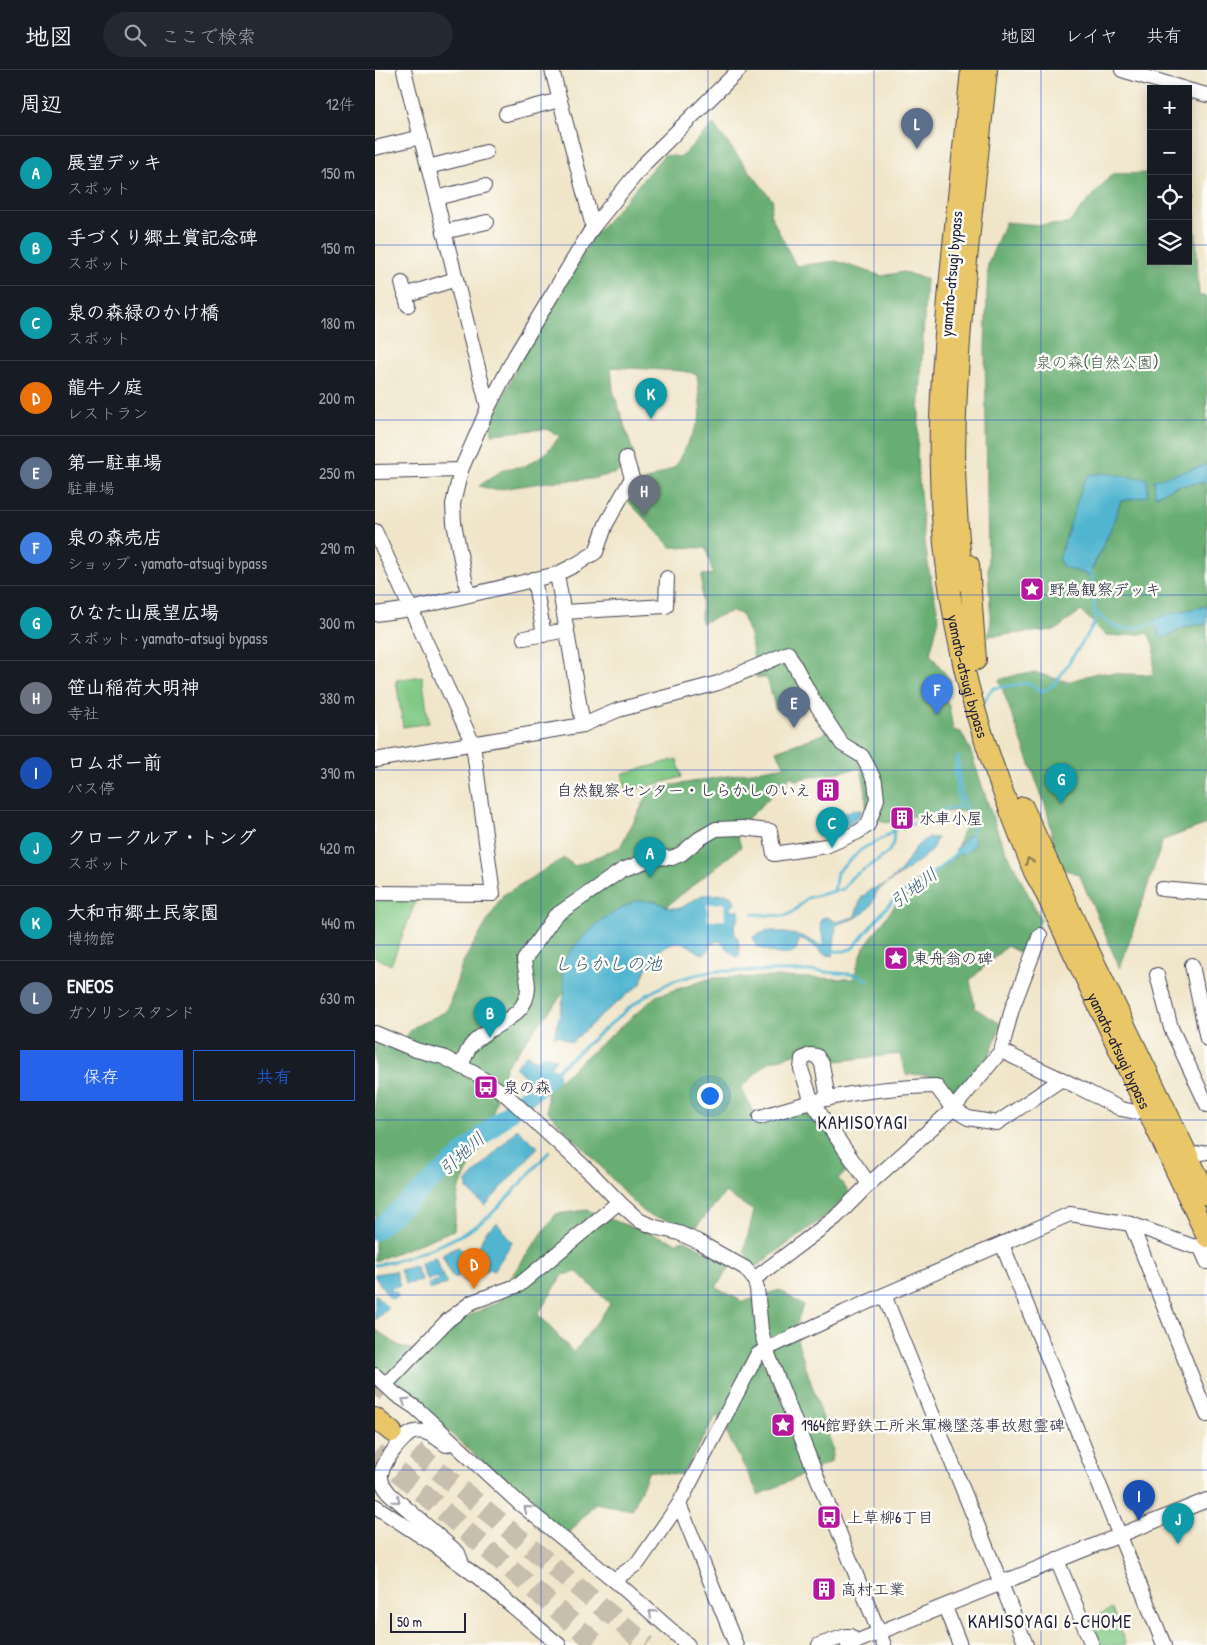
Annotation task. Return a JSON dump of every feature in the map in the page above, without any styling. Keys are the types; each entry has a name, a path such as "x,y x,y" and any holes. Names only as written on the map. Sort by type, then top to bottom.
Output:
{"highway":[{"path":"959,601 935,545 928,496 927,442 933,327 961,70"},
{"name":"yamato-atsugi bypass","path":"971,70 945,328 949,412 955,469 959,540 959,601 985,744 1207,1195"},
{"name":"yamato-atsugi bypass","path":"949,412 961,329 987,70"},
{"path":"959,601 967,531 966,421 971,330 999,70"},
{"name":"yamato-atsugi bypass","path":"1022,822 1034,872 1043,888 1205,1248"},
{"path":"1043,888 1073,974 1137,1112 1205,1248"},
{"path":"1077,928 1115,988 1202,1153 1207,1174"},
{"path":"375,1418 392,1432"}],"street":[{"path":"404,70 488,408"},
{"path":"552,70 593,228"},
{"path":"468,595 454,523 453,504 461,470 488,408 515,356 593,228 645,163 739,70"},
{"path":"1122,70 1173,85"},
{"path":"1192,90 1207,95"},
{"path":"506,114 560,100"},
{"path":"375,148 421,137"},
{"path":"428,167 486,152"},
{"path":"436,198 484,186"},
{"path":"444,232 487,222"},
{"path":"405,294 456,279"},
{"path":"375,614 411,609 534,580 557,574 577,564 596,552 606,524 632,478 626,458"},
{"path":"375,472 461,470"},
{"path":"375,531 473,744 493,894 375,893"},
{"path":"557,574 583,725"},
{"path":"564,612 666,606 667,578"},
{"path":"534,580 544,634"},
{"path":"525,638 567,630"},
{"path":"375,760 583,725 618,710 718,683 788,653 812,698 842,744 861,756 875,782 877,799 868,825 858,832 826,846 774,854 770,831 741,828 716,829 699,839 681,854 672,858 657,857 622,870 555,916 524,960 528,986 527,996 518,1011 503,1023 493,1027 470,1047 461,1065"},
{"path":"1162,889 1207,893"},
{"path":"755,1279 835,1218 869,1184 953,1109 1001,1051 1012,1009 1040,935"},
{"path":"1192,965 1207,1040"},
{"path":"1157,975 1171,1028 1207,1105"},
{"path":"375,1033 416,1050 443,1057 461,1065 489,1082 592,1174 640,1221 679,1233 697,1241 745,1268 755,1279 761,1330 766,1349 882,1639"},
{"path":"1001,1051 1062,1079 1121,1110 1137,1112"},
{"path":"828,1098 822,1064 817,1056 810,1055 802,1059 801,1069 812,1102 869,1184"},
{"path":"760,1117 828,1098 901,1087 936,1086 953,1109 968,1118 997,1123 1062,1079"},
{"path":"388,1382 447,1320 472,1302 519,1285 619,1202"},
{"path":"614,1580 638,1563 679,1504 757,1355 766,1349 1070,1214 1131,1224 1191,1246 1205,1248"},
{"path":"1131,1224 1207,1415"},
{"path":"1002,1244 1164,1645"},
{"path":"884,1296 1026,1645"},
{"path":"375,1375 688,1645"},
{"path":"463,1566 458,1553 383,1486 380,1477 382,1468 404,1438 414,1432 425,1432 435,1436 487,1479 498,1483"},
{"path":"819,1645 846,1636 849,1636 853,1644 882,1639 945,1607 1207,1500"},
{"path":"679,1504 736,1645"},
{"path":"375,1506 463,1566 553,1643"},
{"path":"1057,1560 1092,1645"},
{"path":"945,1607 960,1645"}],"green space":[{"path":"713,124 773,201 770,214 796,266 836,261 882,276 903,272 926,279 917,457 929,571 939,618 930,654 951,681 945,699 949,706 953,730 961,732 970,750 999,836 1041,920 1024,955 1007,946 970,980 975,1008 1001,1024 990,1054 956,1095 934,1078 922,1075 906,1075 901,1054 827,1062 820,1046 768,1062 741,1088 759,1123 808,1105 853,1167 838,1178 849,1192 833,1211 754,1268 744,1251 754,1211 725,1193 696,1227 648,1215 634,1203 547,1111 547,1091 656,996 712,978 853,979 864,947 910,885 953,860 962,833 973,813 940,812 886,823 866,813 866,792 861,768 795,780 792,776 736,830 741,847 573,981 506,1066 488,1129 458,1191 454,1230 375,1261 375,1039 396,1048 414,1027 447,1011 463,962 503,895 564,858 575,866 620,847 651,789 785,766 776,751 826,733 811,704 776,710 767,678 757,678 750,635 741,614 732,611 701,623 702,575 713,574 706,548 671,547 627,500 622,485 641,483 675,467 698,423 701,413 697,374 682,371 611,367 613,390 634,455 617,473 591,479 547,482 495,490 479,486 504,469 525,466 545,454 560,436 546,429 492,434 491,426 520,359 562,292 592,238 664,155 681,157"},
{"name":"泉の森(自然公園)","path":"1147,173 1147,265 1192,265 1192,195 1194,196 1199,296 1207,296 1207,465 1191,469 1156,496 1176,486 1207,482 1207,606 1199,607 1161,639 1188,626 1207,624 1207,824 1163,840 1120,969 1079,874 1058,868 1047,810 999,680 1020,674 1037,673 1068,682 1096,673 1153,675 1155,648 1148,633 1121,636 1105,635 1081,611 1056,630 988,636 991,622 988,571 985,346 988,264 1005,222 1041,225 1068,224 1112,174","holes":["1103,473 1148,496 1121,501 1110,531 1090,574"]},
{"path":"422,676 429,723 403,727 396,680"},
{"path":"677,759 682,777 627,792 622,774"},
{"path":"375,898 417,898 391,965 375,957"},
{"path":"587,1210 676,1242 685,1240 731,1265 716,1287 743,1302 779,1290 803,1305 794,1331 833,1449 831,1462 759,1495 717,1415 682,1475 649,1471 632,1510 595,1503 567,1536 375,1367 375,1329 399,1346 423,1352 461,1320 501,1300 507,1282 556,1214","holes":["577,1272 610,1304 574,1353 538,1314 563,1275"]},
{"path":"1112,1609 1126,1645 1096,1645 1085,1620"}],"water":[{"path":"1207,465 1207,482 1176,486 1155,496 1154,480"},
{"path":"1103,473 1147,479 1148,496 1121,501 1110,531 1089,575 1063,567 1059,559 1083,483 1089,475"},
{"path":"1207,606 1207,624 1188,626 1161,639 1154,620 1168,614"},
{"path":"854,809 861,810 861,814 849,824 841,826 845,821 845,813"},
{"path":"968,836 972,836 975,839 973,846 965,854 958,853 955,850"},
{"path":"929,838 937,838 931,851 877,891 872,904 865,912 856,918 836,925 833,956 823,953 808,942 800,939 795,951 787,955 764,950 756,946 753,937 768,930 802,936 824,946 820,922 822,918 827,917 836,922 854,917 862,897 870,890 886,884 900,872 916,847"},
{"name":"しらかしの池","path":"702,895 731,895 735,902 730,910 739,910 739,917 734,926 735,935 738,938 740,956 737,957 717,941 709,945 709,950 704,954 683,943 672,943 654,957 645,971 641,984 605,1012 571,1043 558,1035 554,1037 565,992 561,964 580,940 603,919 635,901 655,901 671,908 681,908"},
{"path":"527,1054 537,1061 544,1055 556,1059 535,1086 515,1067"},
{"path":"517,1129 538,1147 485,1206 467,1189 467,1182"},
{"path":"497,1223 512,1242 494,1271 490,1269 466,1282 463,1280 468,1267 486,1231"},
{"path":"458,1246 462,1249 465,1256 458,1277 452,1277 442,1254"},
{"path":"435,1257 447,1284 430,1289 428,1284 438,1280 438,1277 427,1280 420,1264"},
{"path":"415,1266 422,1281 406,1284 400,1270"},
{"path":"395,1271 400,1285 390,1289 391,1292 396,1291 398,1297 391,1299 375,1277 375,1274"},
{"path":"375,1294 388,1308 375,1320"}],"pier":[{"path":"724,903 725,920 708,921 707,904"}],"waterway":[{"name":"引地川","path":"982,706 994,688 1030,683 1043,691 1055,684 1095,623 1093,578 1091,572 1087,571"},
{"path":"1093,609 1115,627 1128,629 1155,623"},
{"name":"引地川","path":"958,757 960,786 966,808 972,820 972,836 970,839"},
{"path":"834,892 837,872 862,849 885,837 897,827 920,822 929,816 947,809 960,807 955,778 957,760"},
{"path":"753,914 783,916 792,913 807,898 843,889 852,877 889,851 893,843 894,830"},
{"name":"引地川","path":"831,951 845,951 853,948 896,898 927,879 960,850"},
{"path":"544,1069 550,1076 629,1008 650,993 673,981 717,971 815,971 859,975 869,981"},
{"name":"引地川","path":"375,1231 550,1076"},
{"path":"375,1265 403,1258 450,1241 477,1225 504,1201 549,1152"}],"tunnel":[{"path":"375,1395 388,1382"},
{"path":"392,1432 647,1645"},
{"path":"375,1452 598,1645"}],"place":[{"name":"ENEOS","path":"917,149"},
{"name":"大和市郷土民家園","path":"651,419"},
{"name":"笹山稲荷大明神","path":"644,516"},
{"name":"野鳥観察デッキ","path":"1032,589"},
{"name":"泉の森売店","path":"937,715"},
{"name":"第一駐車場","path":"794,728"},
{"name":"自然観察センター・しらかしのいえ","path":"828,790"},
{"name":"ひなた山展望広場","path":"1061,804"},
{"name":"水車小屋","path":"902,818"},
{"name":"泉の森緑のかけ橋","path":"832,848"},
{"name":"展望デッキ","path":"650,878"},
{"name":"東舟翁の碑","path":"896,958"},
{"name":"手づくり郷土賞記念碑","path":"490,1038"},
{"name":"泉の森","path":"486,1087"},
{"name":"龍牛ノ庭","path":"474,1289"},
{"name":"1964館野鉄工所米軍機墜落事故慰霊碑","path":"783,1425"},
{"name":"上草柳6丁目","path":"829,1517"},
{"name":"ロムポー前","path":"1139,1521"},
{"name":"クロークルア・トング","path":"1178,1544"},
{"name":"高村工業","path":"824,1589"}],"district":[{"name":"KAMISOYAGI","path":"863,1123"},
{"name":"KAMISOYAGI 6-CHOME","path":"1050,1622"}]}
